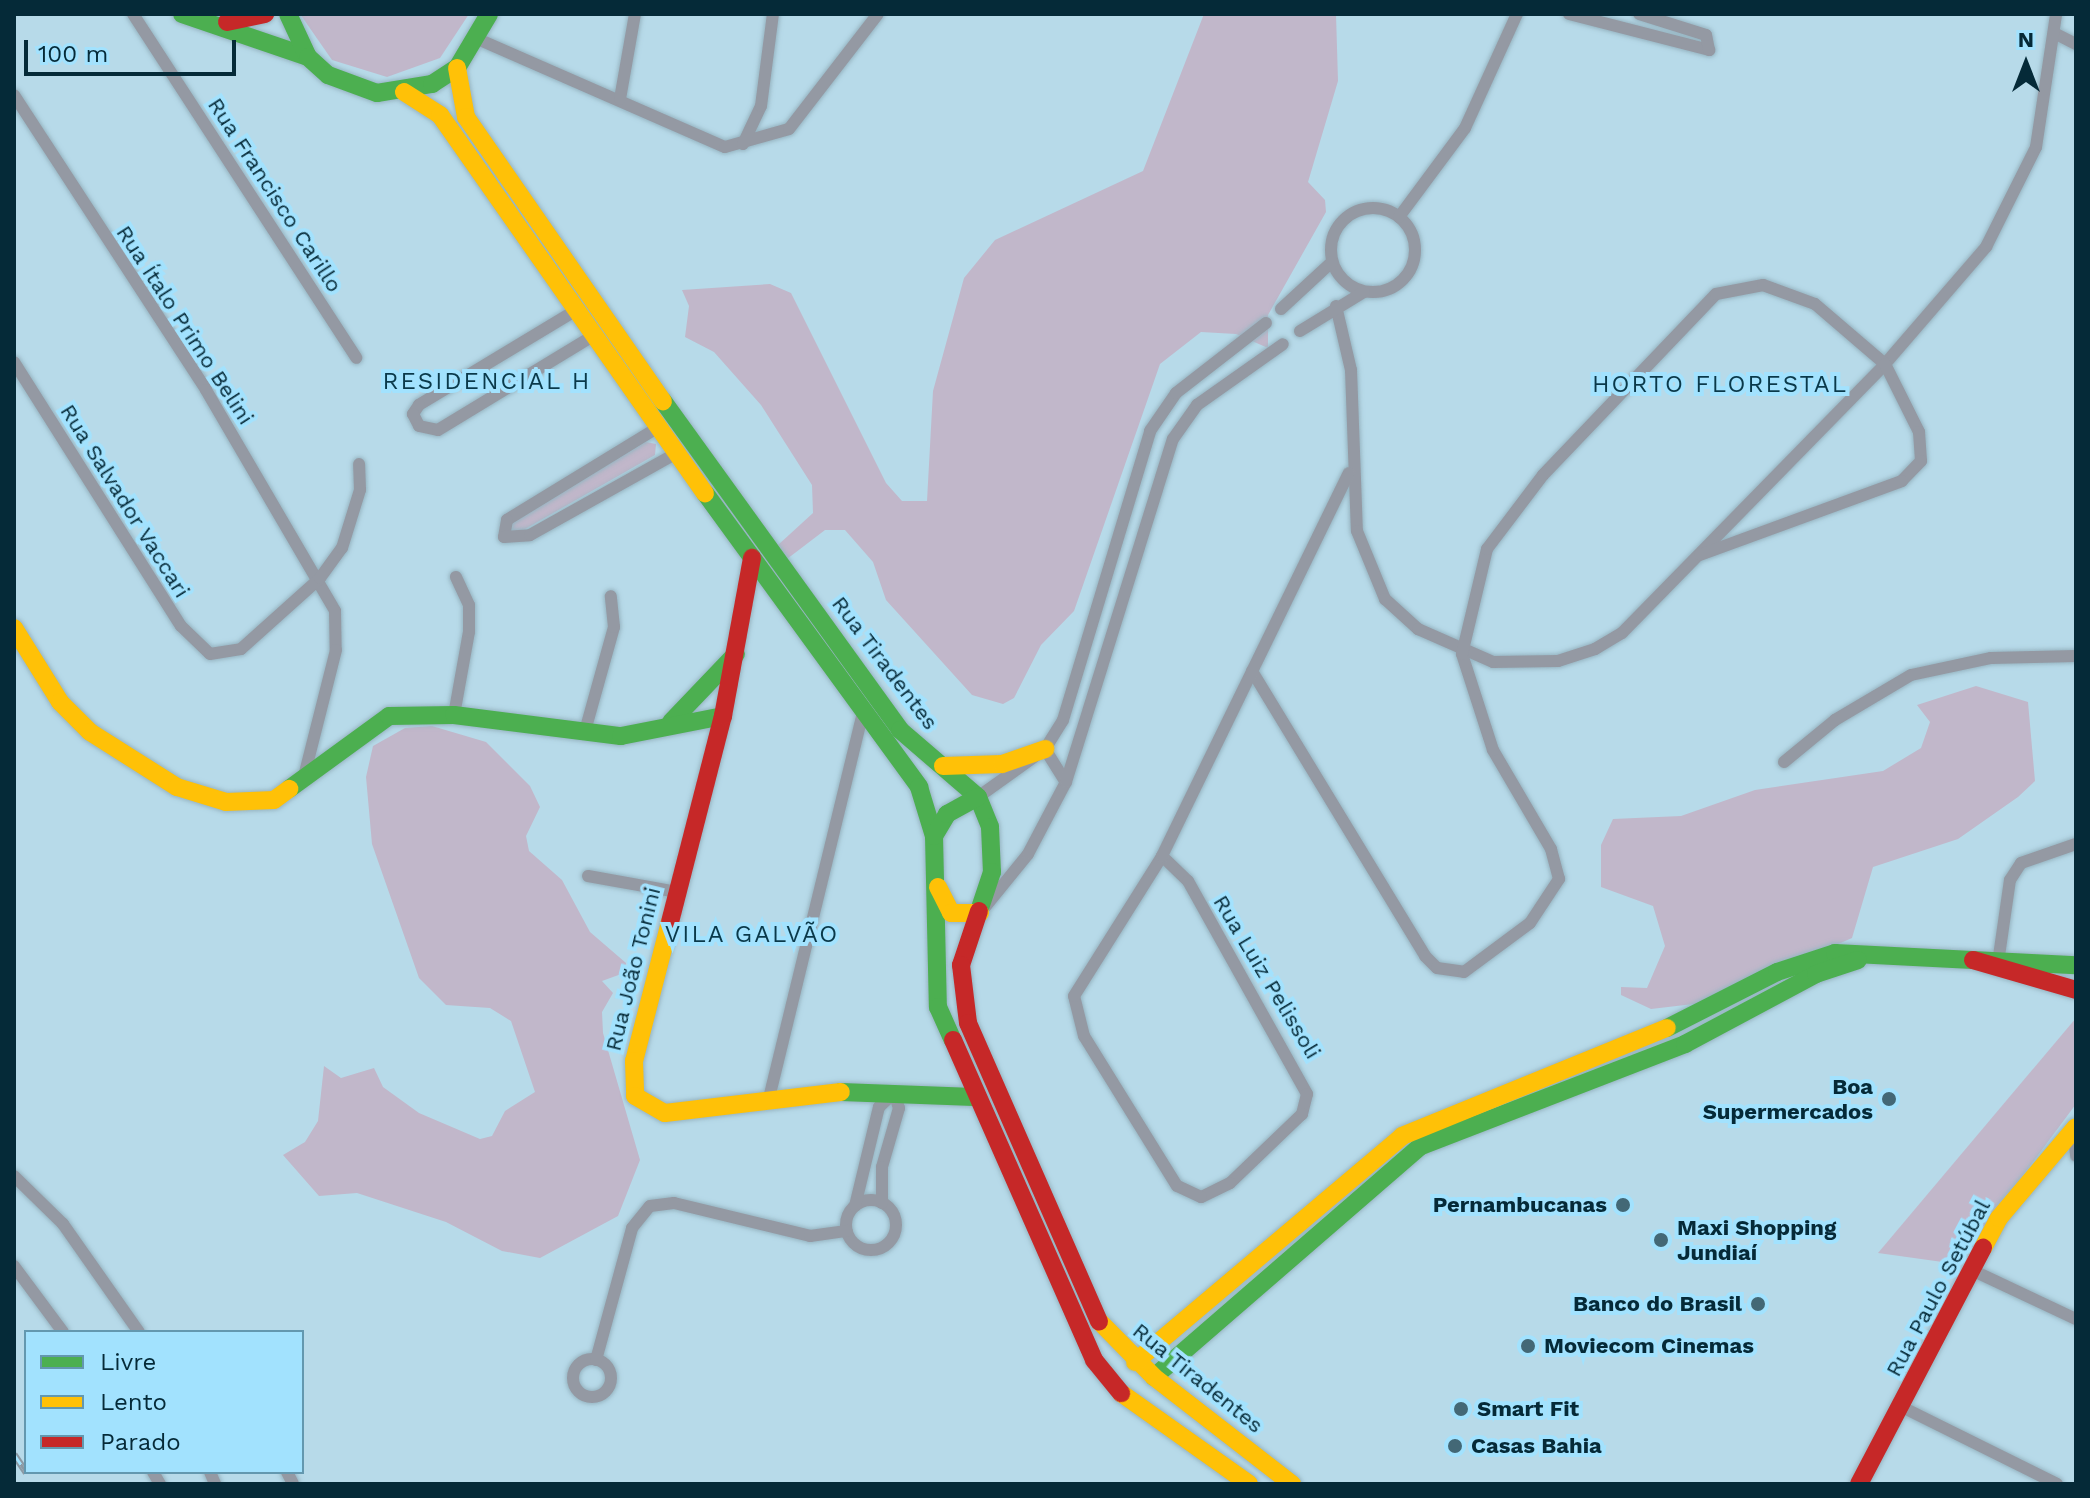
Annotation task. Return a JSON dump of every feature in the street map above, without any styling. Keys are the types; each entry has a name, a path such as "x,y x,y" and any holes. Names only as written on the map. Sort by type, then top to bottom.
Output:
{"street":[{"name":"Rua Francisco Carillo","path":"133,14 356,358"},
{"path":"182,14 212,21 308,57 351,87 404,92 457,68 480,40 489,14"},
{"path":"212,21 265,14"},
{"path":"288,14 308,57"},
{"path":"620,99 635,14"},
{"path":"743,144 756,128 773,14"},
{"path":"480,40 620,99 713,145 743,144 789,129 878,14"},
{"path":"1399,217 1465,128 1517,14"},
{"path":"1569,14 1698,52 1711,45 1706,35 1639,14"},
{"path":"1336,306 1351,370 1350,471 1360,543 1385,599 1462,654 1524,664 1595,649 1622,633 1700,555 1951,293 2009,208 2036,147 2056,34 2056,14"},
{"path":"2056,34 2076,44"},
{"name":"Rua Tiradentes","path":"457,68 466,117 524,207 900,730 978,797 993,855 980,913 961,965 968,1023 1081,1290 1132,1367 1154,1377 1222,1425 1292,1484"},
{"name":"Rua Tiradentes","path":"404,92 440,115 573,312 864,707 919,787 934,836 933,984 974,1097 1094,1360 1126,1399 1249,1484"},
{"name":"Rua Ítalo Primo Belini","path":"14,95 320,578 335,611 336,650 303,783"},
{"path":"1281,309 1332,262 1333,236 1349,215 1374,208 1399,217 1416,249 1412,268 1400,283 1364,292 1336,306 1300,331"},
{"path":"1332,262 1364,292"},
{"path":"1252,671 1425,956 1437,968 1464,972 1530,923 1559,879 1551,849 1493,750 1462,654 1476,579 1506,517 1716,294 1742,284 1785,292 1844,324 1885,364 1919,432 1921,461 1914,473 1765,536 1700,555"},
{"path":"573,312 419,405 413,414 419,426 438,430 591,337"},
{"path":"934,836 947,814 978,797 1045,749 1070,698 1150,431 1176,393 1266,323"},
{"path":"936,875 951,913 980,913 1028,854 1066,782 1173,439 1197,405 1283,344"},
{"name":"Rua Salvador Vaccari","path":"14,362 181,626 210,654 241,649 320,578"},
{"path":"657,428 507,520 504,537 530,535 675,454"},
{"path":"320,578 342,548 360,490 359,464"},
{"name":"Rua Luiz Pelissoli","path":"1162,856 1188,881 1307,1094 1302,1114 1230,1183 1201,1197 1177,1186 1075,1015 1081,976 1162,856 1350,471"},
{"name":"Rua João Tonini","path":"752,558 746,611 723,716 634,1061 635,1096 665,1113 770,1094 894,1093 974,1097"},
{"path":"454,715 469,632 469,605 456,577"},
{"path":"585,731 614,627 611,596"},
{"path":"746,611 781,596"},
{"path":"14,628 60,702 90,732 152,773 226,802 274,800 303,783 365,727 389,716 454,715 585,731 642,734 671,722 723,716"},
{"path":"671,722 736,654"},
{"path":"1784,762 1835,720 1911,675 1991,658 2076,656"},
{"path":"770,1094 864,707"},
{"path":"943,766 1002,764 1045,749"},
{"path":"1045,749 1066,782"},
{"path":"1999,956 2010,880 2021,863 2076,844"},
{"path":"588,876 677,892"},
{"path":"1421,1146 1625,1068 1787,990 1876,955"},
{"path":"1963,956 2076,990"},
{"path":"1126,1399 1132,1367 1402,1136 1456,1108 1586,1058 1821,957 1999,956 2076,965"},
{"path":"1729,997 1787,990"},
{"path":"1586,1058 1625,1068"},
{"path":"894,1093 899,1108 882,1167 882,1203 895,1219 886,1245 866,1250 847,1231 879,1107 894,1093"},
{"path":"1154,1377 1421,1146 1456,1108"},
{"path":"2074,1128 2076,1156"},
{"name":"Rua Paulo Setúbal","path":"1859,1484 1976,1272 1999,1218 2074,1128"},
{"path":"14,1176 63,1224 138,1330"},
{"path":"596,1360 632,1228 650,1206 674,1203 810,1236 847,1231"},
{"path":"855,1206 882,1203"},
{"path":"14,1266 62,1330"},
{"path":"1976,1272 2076,1319"},
{"path":"1094,1360 1132,1367"},
{"path":"1167,1428 1166,1410 1178,1403 1222,1425"},
{"path":"1902,1407 2057,1484"}],"shaded area":[{"path":"300,14 469,14 440,58 387,77 332,60"},
{"path":"1204,14 1336,14 1338,81 1308,182 1325,200 1326,212 1268,315 1268,348 1236,334 1201,332 1160,364 1074,611 1041,645 1014,698 1003,704 972,695 886,600 873,562 845,530 825,530 787,559 778,545 813,513 812,485 761,405 714,352 685,337 689,306 682,290 770,284 791,293 886,483 902,501 927,501 933,391 964,278 995,240 1143,171"},
{"path":"646,442 656,444 655,455 513,536 508,525"},
{"path":"1976,686 2028,702 2035,781 2018,797 1958,839 1873,867 1852,938 1702,1003 1651,1009 1621,995 1621,987 1647,988 1665,946 1653,906 1601,887 1601,845 1613,819 1681,816 1755,790 1883,771 1921,748 1930,722 1917,705"},
{"path":"432,726 486,742 530,786 540,807 526,836 529,851 562,880 590,932 626,963 624,973 602,981 613,993 602,1012 603,1033 640,1160 618,1216 540,1258 502,1251 446,1222 357,1193 319,1196 283,1155 305,1142 318,1121 324,1066 341,1078 374,1068 383,1087 419,1113 480,1139 492,1136 505,1111 535,1092 511,1021 490,1008 446,1005 419,978 372,844 366,777 373,746 405,728"},
{"path":"2076,1018 2076,1104 1957,1264 1878,1253"}],"railway":[{"path":"14,1454 24,1469"}],"traffic: fast":[{"path":"182,14 308,57"},
{"path":"288,14 308,57 328,75 377,93 432,84 457,68 489,14"},
{"path":"663,401 900,730 978,797 990,827 992,872 979,911"},
{"path":"705,493 919,787 934,836 938,1007 953,1040"},
{"path":"671,722 736,654"},
{"path":"289,789 389,716 454,715 621,736 723,716"},
{"path":"934,836 947,814 978,797"},
{"path":"1667,1028 1777,972 1835,953 2076,965"},
{"path":"1154,1377 1421,1146 1685,1044 1816,974 1858,960"},
{"path":"841,1092 974,1097"}],"traffic: slow":[{"path":"457,68 466,117 663,401"},
{"path":"404,92 440,115 705,493"},
{"path":"14,628 60,702 90,732 177,787 226,802 274,800 289,789"},
{"path":"943,766 1002,764 1045,749"},
{"path":"938,887 951,913 980,913"},
{"path":"670,922 634,1061 635,1096 665,1113 841,1092"},
{"path":"1135,1362 1402,1136 1667,1028"},
{"path":"1983,1248 1999,1218 2076,1127"},
{"path":"1099,1321 1154,1377 1292,1484"},
{"path":"1121,1393 1249,1484"}],"traffic: jam":[{"path":"227,22 265,14"},
{"path":"670,922 723,716 752,558"},
{"path":"979,911 961,965 968,1023 1099,1321"},
{"path":"1973,960 2076,990"},
{"path":"953,1040 1094,1360 1121,1393"},
{"path":"1859,1484 1983,1248"}],"place":[{"name":"Boa Supermercados","path":"1889,1099"},
{"name":"Pernambucanas","path":"1623,1205"},
{"name":"Maxi Shopping Jundiaí","path":"1661,1240"},
{"name":"Banco do Brasil","path":"1758,1304"},
{"name":"Moviecom Cinemas","path":"1528,1346"},
{"name":"Smart Fit","path":"1461,1409"},
{"name":"Casas Bahia","path":"1455,1446"}],"district":[{"name":"RESIDENCIAL H","path":"487,382"},
{"name":"HORTO FLORESTAL","path":"1720,385"},
{"name":"VILA GALVÃO","path":"752,935"}]}
